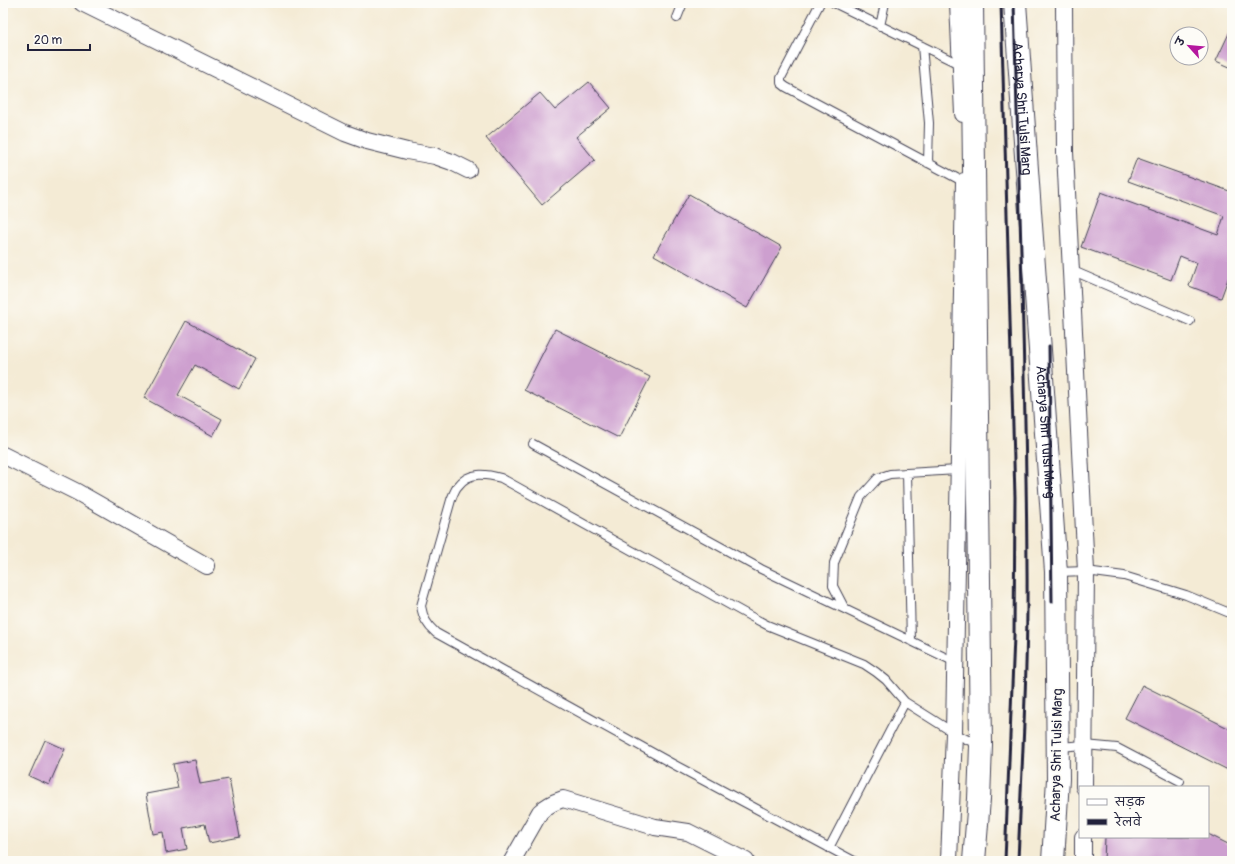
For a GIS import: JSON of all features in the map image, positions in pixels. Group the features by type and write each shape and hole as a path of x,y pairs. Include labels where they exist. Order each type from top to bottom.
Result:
{"highway":[{"path":"972,3 981,746 979,800 974,861"},
{"name":"Acharya Shri Tulsi Marg","path":"1015,3 1056,572 1058,779 1053,861"}],"street":[{"path":"82,3 313,119 345,133 407,151 435,156 468,170"},
{"path":"949,861 954,733 964,182 964,141 958,3"},
{"path":"1064,3 1065,152 1086,571 1084,786"},
{"path":"3,456 77,492 207,566"},
{"path":"512,861 540,812 546,806 563,799 655,827 688,832 746,861"},
{"path":"1083,838 1083,861"}],"lane":[{"path":"677,18 684,3"},
{"path":"820,3 781,78 781,82 786,87 964,182"},
{"path":"834,3 961,65"},
{"path":"880,26 885,3"},
{"path":"922,46 929,123 928,163"},
{"path":"1071,270 1190,321"},
{"path":"533,444 762,569 955,662"},
{"path":"846,609 833,586 834,563 861,497 878,478 890,474 958,470"},
{"path":"907,473 911,640"},
{"path":"854,861 643,748 436,633 425,621 421,606 451,500 458,485 475,474 488,474 501,478 748,616 864,664 886,680 905,702 954,733 981,746"},
{"path":"1056,572 1086,571 1124,576 1186,596 1232,614"},
{"path":"829,848 905,702"},
{"path":"1057,747 1085,745 1117,748 1180,780"}],"building":[{"path":"1232,27 1232,68 1216,61"},
{"path":"589,82 611,108 576,137 595,160 542,205 486,138 540,93 555,110"},
{"path":"1137,158 1232,192 1232,268 1221,298 1189,286 1197,263 1180,256 1171,280 1081,247 1101,192 1218,235 1224,216 1128,181"},
{"path":"689,194 782,247 747,308 654,255"},
{"path":"186,321 255,359 239,389 195,365 178,395 222,419 213,436 144,398"},
{"path":"555,329 650,377 619,438 524,390"},
{"path":"1142,685 1232,730 1232,772 1125,718"},
{"path":"45,740 65,749 49,785 29,776"},
{"path":"195,760 200,784 229,779 240,837 209,843 205,824 183,828 187,849 166,853 163,832 153,834 146,794 178,788 173,764"},
{"path":"1209,834 1232,846 1232,861 1104,861 1105,838 1209,838"}],"railway":[{"path":"1001,3 1015,497 1014,636 1005,861"},
{"path":"1014,3 1024,356 1027,568 1026,678 1018,861"},
{"path":"1049,346 1052,602"}]}
